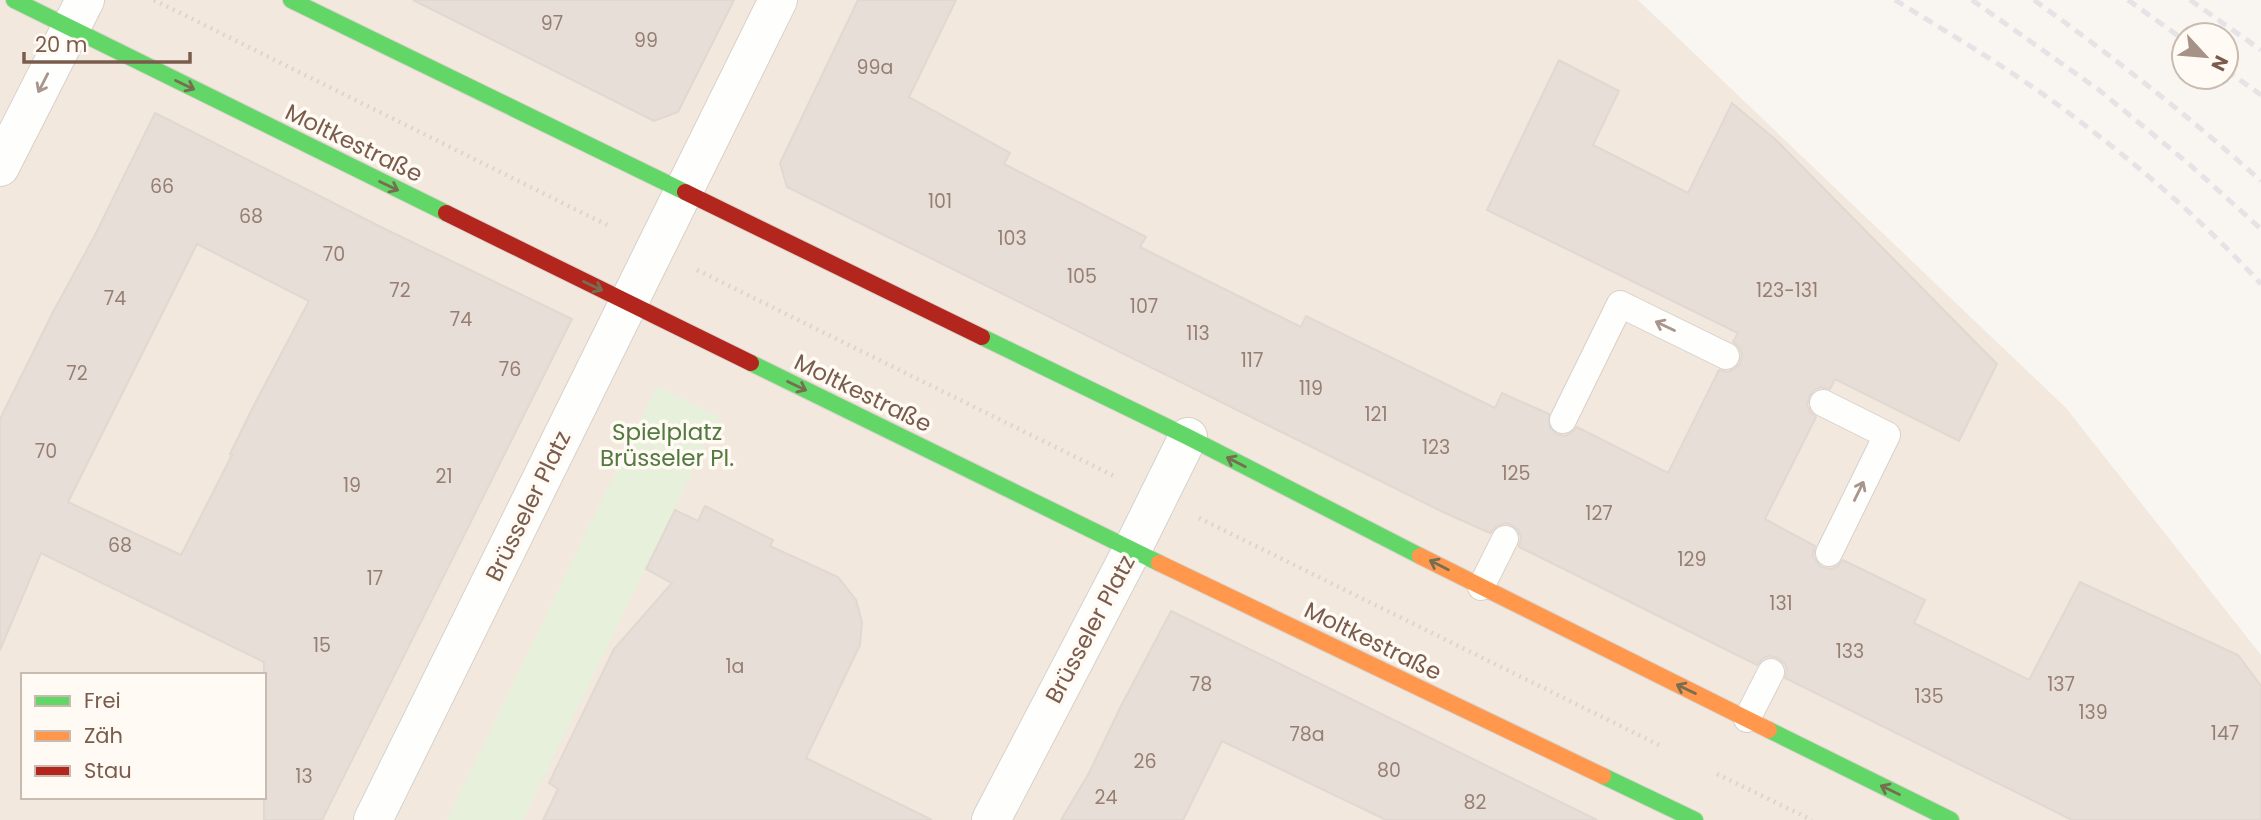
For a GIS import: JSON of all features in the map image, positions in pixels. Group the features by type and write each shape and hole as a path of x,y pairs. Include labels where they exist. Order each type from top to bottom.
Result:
{"street":[{"name":"Moltkestraße","path":"14,0 78,14 628,303 1132,550 1695,820"},
{"path":"291,0 1188,437 1480,587 1951,820"},
{"name":"Brüsseler Platz","path":"373,820 779,0"},
{"path":"0,167 78,14"},
{"name":"Brüsseler Platz","path":"991,820 1188,437"}],"lane":[{"path":"1563,420 1620,304 1726,356"},
{"path":"1823,403 1887,435 1829,553"},
{"path":"1480,587 1505,540"},
{"path":"1747,719 1771,672"}],"path":[{"path":"155,0 1664,747"},
{"path":"1713,771 1812,820"}],"shaded area":[{"path":"0,0 1638,0 2066,408 2261,655 2261,820 0,820"}],"green space":[{"name":"Spielplatz Brüsseler Pl.","path":"657,386 719,417 523,820 447,820"}],"building":[{"path":"413,0 734,0 678,112 654,121"},
{"path":"858,0 956,0 909,97 1010,153 1004,164 1146,237 1140,247 1301,327 1306,316 1495,408 1502,393 1549,414 1550,428 1557,434 1565,436 1577,427 1668,473 1719,370 1728,372 1740,364 1742,354 1733,342 1738,333 1487,210 1559,60 1619,91 1593,145 1688,193 1732,103 1776,140 1997,364 1959,441 1835,379 1830,389 1821,387 1814,390 1807,405 1816,417 1765,519 1815,546 1813,555 1821,567 1831,569 1843,560 1925,600 1914,623 2029,680 2080,582 2238,655 2261,686 2261,820 2072,820 1785,678 1785,664 1778,658 1763,658 1757,665 1519,547 1521,537 1518,530 1511,525 1505,523 1497,526 1490,533 1443,512 787,187 780,163"},
{"path":"155,113 387,230 572,319 322,820 264,820 264,662 41,553 0,650 0,419 94,237","holes":["197,244 309,301 230,454 232,455 181,555 68,502"]},
{"path":"705,506 773,540 770,546 838,577 856,600 862,622 860,645 806,758 932,820 543,820 558,789 549,783 614,649 672,583 646,569 675,510 698,521"},
{"path":"1171,611 1597,820 1386,820 1222,741 1183,820 1061,820 1089,773"}],"railway":[{"path":"1895,0 2011,73 2102,139 2196,219 2261,284"},
{"path":"1972,0 2099,90 2189,164 2261,229"},
{"path":"2034,0 2150,88 2261,181"},
{"path":"2128,0 2170,30"},
{"path":"2190,0 2261,50"},
{"path":"2240,80 2261,95"}],"traffic: fast":[{"path":"14,0 446,213"},
{"path":"291,0 685,192"},
{"path":"982,337 1188,437 1420,556"},
{"path":"751,363 1159,563"},
{"path":"1769,730 1951,820"},
{"path":"1603,776 1695,820"}],"traffic: slow":[{"path":"1420,556 1769,730"},
{"path":"1159,563 1603,776"}],"traffic: jam":[{"path":"685,192 982,337"},
{"path":"446,213 751,363"}]}
